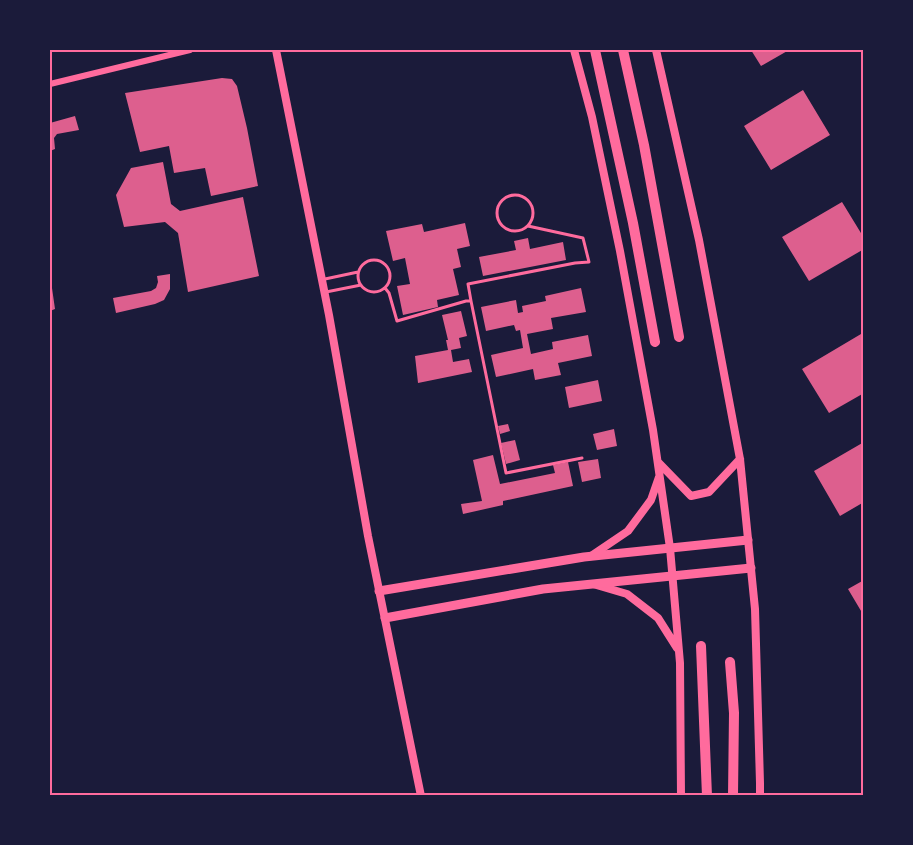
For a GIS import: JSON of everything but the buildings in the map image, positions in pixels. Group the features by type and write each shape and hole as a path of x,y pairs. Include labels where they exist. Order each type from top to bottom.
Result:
{"highway":[{"path":"595,50 633,223 655,342"},
{"path":"623,50 644,145 679,337"},
{"path":"701,646 707,795"},
{"path":"730,662 734,713 734,795"}],"main road":[{"path":"276,50 421,795"},
{"path":"574,50 592,117 618,240 660,477 670,548 679,650 681,795"},
{"path":"656,50 699,240 740,459 755,609 760,795"},
{"path":"657,461 691,496 710,492 740,459"},
{"path":"591,556 628,531 651,500 660,477"},
{"path":"380,591 591,556 748,540"},
{"path":"385,618 543,589 751,568"},
{"path":"592,584 627,594 658,618 679,650"}],"street":[{"path":"50,84 190,50"}],"lane":[{"path":"512,195 528,200 533,210 528,226 517,231 505,229 497,219 501,201 512,195"},
{"path":"528,226 583,238 589,262 468,284 506,473 582,458"},
{"path":"375,259 385,263 391,273 389,284 375,292 364,289 358,272 364,263 375,259"},
{"path":"322,279 358,272"},
{"path":"325,293 361,285"},
{"path":"385,288 389,293 397,321 471,300"}]}
